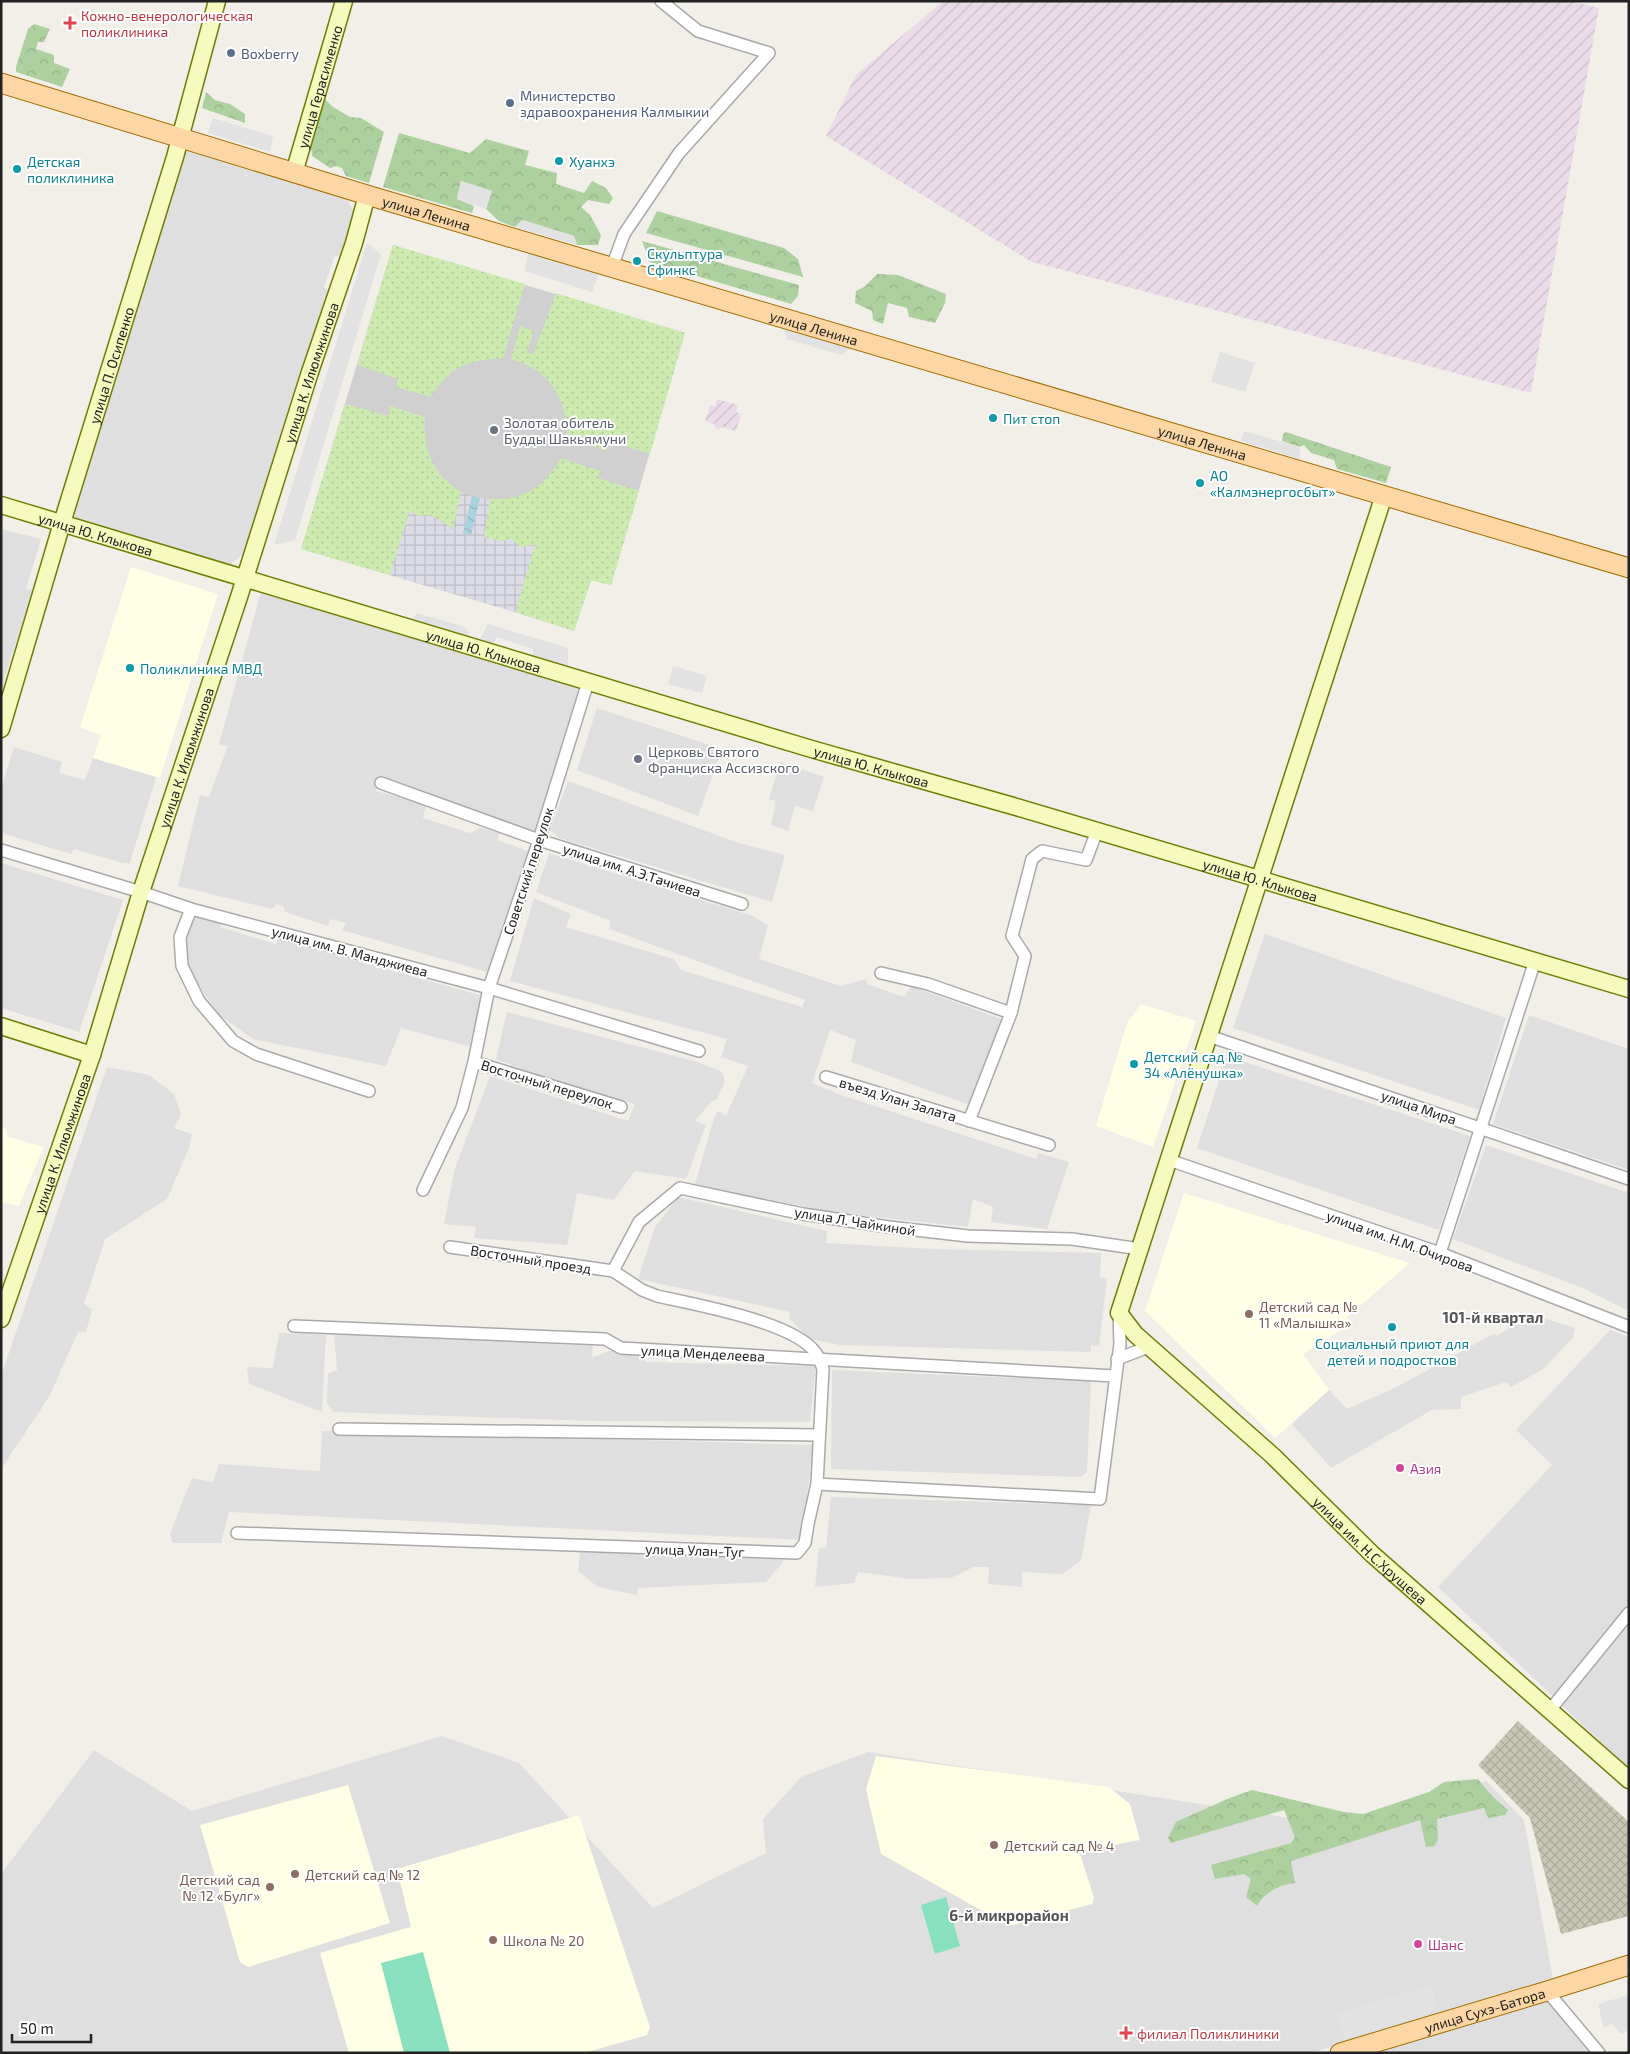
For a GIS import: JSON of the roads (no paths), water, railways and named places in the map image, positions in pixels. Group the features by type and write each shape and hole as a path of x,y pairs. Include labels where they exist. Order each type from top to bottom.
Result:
{"main road":[{"name":"улица П. Осипенко","path":"1,729 180,139 217,1"},
{"name":"улица Герасименко","path":"294,173 344,1"},
{"name":"улица Ленина","path":"1,83 367,196 1629,568"},
{"name":"улица К. Илюмжинова","path":"1,1319 92,1055 141,892 245,579 310,372 354,243 367,196"},
{"path":"1119,1313 1384,495"},
{"name":"улица Ю. Клыкова","path":"1,505 588,682 1629,989"},
{"path":"1,1026 92,1055"},
{"name":"улица им. Н.С.Хрущева","path":"1119,1313 1135,1334 1151,1346 1273,1456 1362,1544 1629,1780"},
{"name":"улица Сухэ-Батора","path":"1340,2053 1546,1992 1629,1965"}],"street":[{"path":"612,267 624,234 679,153 769,53 698,31 661,1"},
{"name":"Советский переулок","path":"474,1062 489,988 539,840 588,682"},
{"name":"улица им. А.Э.Тачиева","path":"381,783 539,840 742,904"},
{"name":"въезд Улан Залата","path":"969,1121 1011,1013 1025,956 1012,936 1032,859 1042,851 1086,860 1098,831"},
{"name":"улица им. В. Манджиева","path":"1,850 191,909 489,988 699,1051"},
{"path":"191,909 180,937 182,966 198,1001 233,1041 256,1054 369,1091"},
{"path":"1440,1253 1482,1129 1535,961"},
{"path":"881,973 928,984 1011,1013"},
{"name":"улица Мира","path":"1209,1036 1629,1179"},
{"path":"423,1190 462,1108 474,1062"},
{"name":"Восточный переулок","path":"474,1062 621,1107"},
{"name":"въезд Улан Залата","path":"826,1077 1049,1145"},
{"name":"улица им. Н.М. Очирова","path":"1169,1160 1440,1253 1629,1327"},
{"name":"улица Л. Чайкиной","path":"613,1271 639,1222 680,1188 802,1214 881,1226 968,1236 1072,1239 1140,1249"},
{"name":"Восточный проезд","path":"450,1247 613,1271"},
{"path":"613,1271 642,1290 657,1296 768,1324 794,1336 816,1352 823,1369 817,1484 1100,1499 1120,1344 1119,1313"},
{"name":"улица Менделеева","path":"294,1326 605,1339 621,1348 1115,1376"},
{"path":"1118,1359 1151,1346"},
{"path":"339,1429 819,1435"},
{"name":"улица Улан-Туг","path":"237,1533 797,1553 806,1543 808,1524 817,1484"},
{"path":"1550,1710 1629,1613"},
{"path":"1546,1992 1599,2053"}],"water":[{"path":"472,496 480,498 471,535 463,533"}],"place":[{"name":"Кожно-венерологическая поликлиника","path":"70,23"},
{"name":"Boxberry","path":"231,53"},
{"name":"Министерство здравоохранения Калмыкии","path":"510,103"},
{"name":"Хуанхэ","path":"559,161"},
{"name":"Детская поликлиника","path":"17,169"},
{"name":"Скульптура Сфинкс","path":"637,261"},
{"name":"Пит стоп","path":"993,418"},
{"name":"Золотая обитель Будды Шакьямуни","path":"494,430"},
{"name":"АО «Калмэнергосбыт»","path":"1200,483"},
{"name":"Поликлиника МВД","path":"130,668"},
{"name":"Церковь Святого Франциска Ассизского","path":"638,759"},
{"name":"Детский сад № 34 «Алёнушка»","path":"1134,1064"},
{"name":"Детский сад № 11 «Малышка»","path":"1249,1314"},
{"name":"Социальный приют для детей и подростков","path":"1392,1327"},
{"name":"Азия","path":"1400,1468"},
{"name":"Детский сад № 4","path":"994,1845"},
{"name":"Детский сад № 12","path":"295,1874"},
{"name":"Детский сад № 12 «Булг»","path":"270,1887"},
{"name":"Школа № 20","path":"493,1940"},
{"name":"Шанс","path":"1418,1944"},
{"name":"филиал Поликлиники","path":"1126,2033"}],"district":[{"name":"101-й квартал","path":"1493,1317"},
{"name":"6-й микрорайон","path":"1009,1915"}]}
